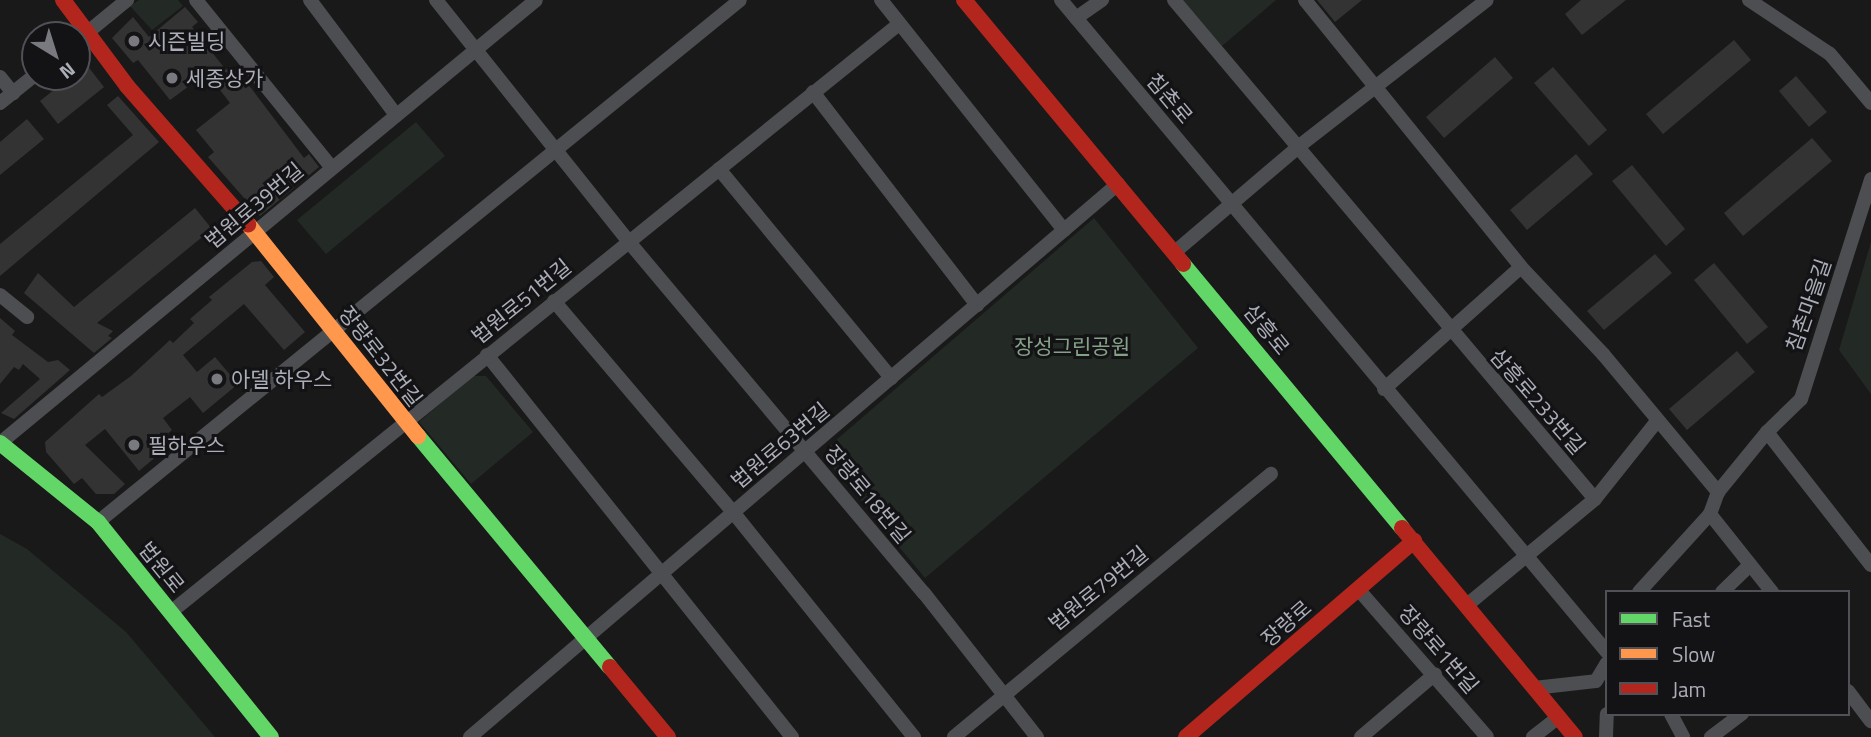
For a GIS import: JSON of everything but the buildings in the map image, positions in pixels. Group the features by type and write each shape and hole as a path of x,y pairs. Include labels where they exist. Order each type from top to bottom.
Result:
{"main road":[{"name":"장량로32번길","path":"63,0 75,21"},
{"name":"삼흥로","path":"964,0 1175,251 1575,737"},
{"name":"장량로32번길","path":"91,45 255,232 406,422 668,737"},
{"name":"법원로","path":"0,443 98,522 271,737"},
{"name":"장량로","path":"1186,737 1414,541"}],"street":[{"path":"91,29 127,0"},
{"path":"196,0 332,168"},
{"path":"310,0 396,115"},
{"name":"장량로18번길","path":"436,0 559,149 629,242 805,451 1037,737"},
{"name":"법원로39번길","path":"0,443 536,0"},
{"path":"98,522 336,332 740,0"},
{"path":"881,0 1064,230"},
{"name":"침촌로","path":"1061,0 1384,389"},
{"path":"1076,18 1102,0"},
{"path":"1174,0 1450,330"},
{"path":"1305,0 1521,267 1603,354 1718,492"},
{"path":"1175,251 1298,147 1487,0"},
{"path":"1749,0 1830,54 1871,103"},
{"name":"법원로51번길","path":"171,612 899,24"},
{"path":"0,77 13,93"},
{"path":"0,103 21,86"},
{"path":"813,92 976,305"},
{"path":"719,169 891,378"},
{"name":"침촌마을길","path":"1767,432 1801,399 1871,179"},
{"name":"법원로63번길","path":"470,737 1118,184"},
{"path":"1521,267 1384,389 1605,650"},
{"path":"0,295 27,317"},
{"path":"554,301 733,512 914,737"},
{"name":"삼흥로233번길","path":"1450,330 1595,499"},
{"path":"488,355 792,737"},
{"path":"1467,606 1527,559 1595,499 1657,421"},
{"path":"1641,590 1710,514 1718,492 1767,432 1871,565"},
{"name":"법원로79번길","path":"954,737 1002,694 1271,474"},
{"path":"1710,514 1770,590"},
{"path":"1724,590 1750,565"},
{"name":"장량로1번길","path":"1358,589 1488,737"},
{"path":"1534,688 1596,681 1605,666"},
{"path":"1361,737 1435,674"},
{"path":"1850,694 1871,721"},
{"path":"1606,737 1607,716"},
{"path":"1672,716 1683,737"},
{"path":"1711,737 1739,716"},
{"path":"1533,737 1559,718"}],"green space":[{"path":"139,0 178,0 183,6 152,30 130,6"},
{"path":"1183,0 1276,0 1222,46"},
{"path":"416,122 445,156 326,254 297,220"},
{"name":"장성그린공원","path":"1094,218 1198,348 925,578 825,458 828,447"},
{"path":"1871,242 1871,394 1839,350"},
{"path":"472,376 486,376 533,432 471,484 419,422"},
{"path":"0,534 27,549 126,632 215,737 0,737"}],"traffic: fast":[{"path":"1183,264 1402,528"},
{"path":"418,436 610,667"},
{"path":"0,443 98,522 271,737"}],"traffic: slow":[{"path":"248,224 418,436"}],"traffic: jam":[{"path":"63,0 127,86 248,224"},
{"path":"964,0 1183,264"},
{"path":"1402,528 1575,737"},
{"path":"1186,737 1414,541"},
{"path":"610,667 668,737"}],"place":[{"name":"시즌빌딩","path":"134,41"},
{"name":"세종상가","path":"172,78"},
{"name":"아델 하우스","path":"217,379"},
{"name":"필하우스","path":"134,445"}]}
